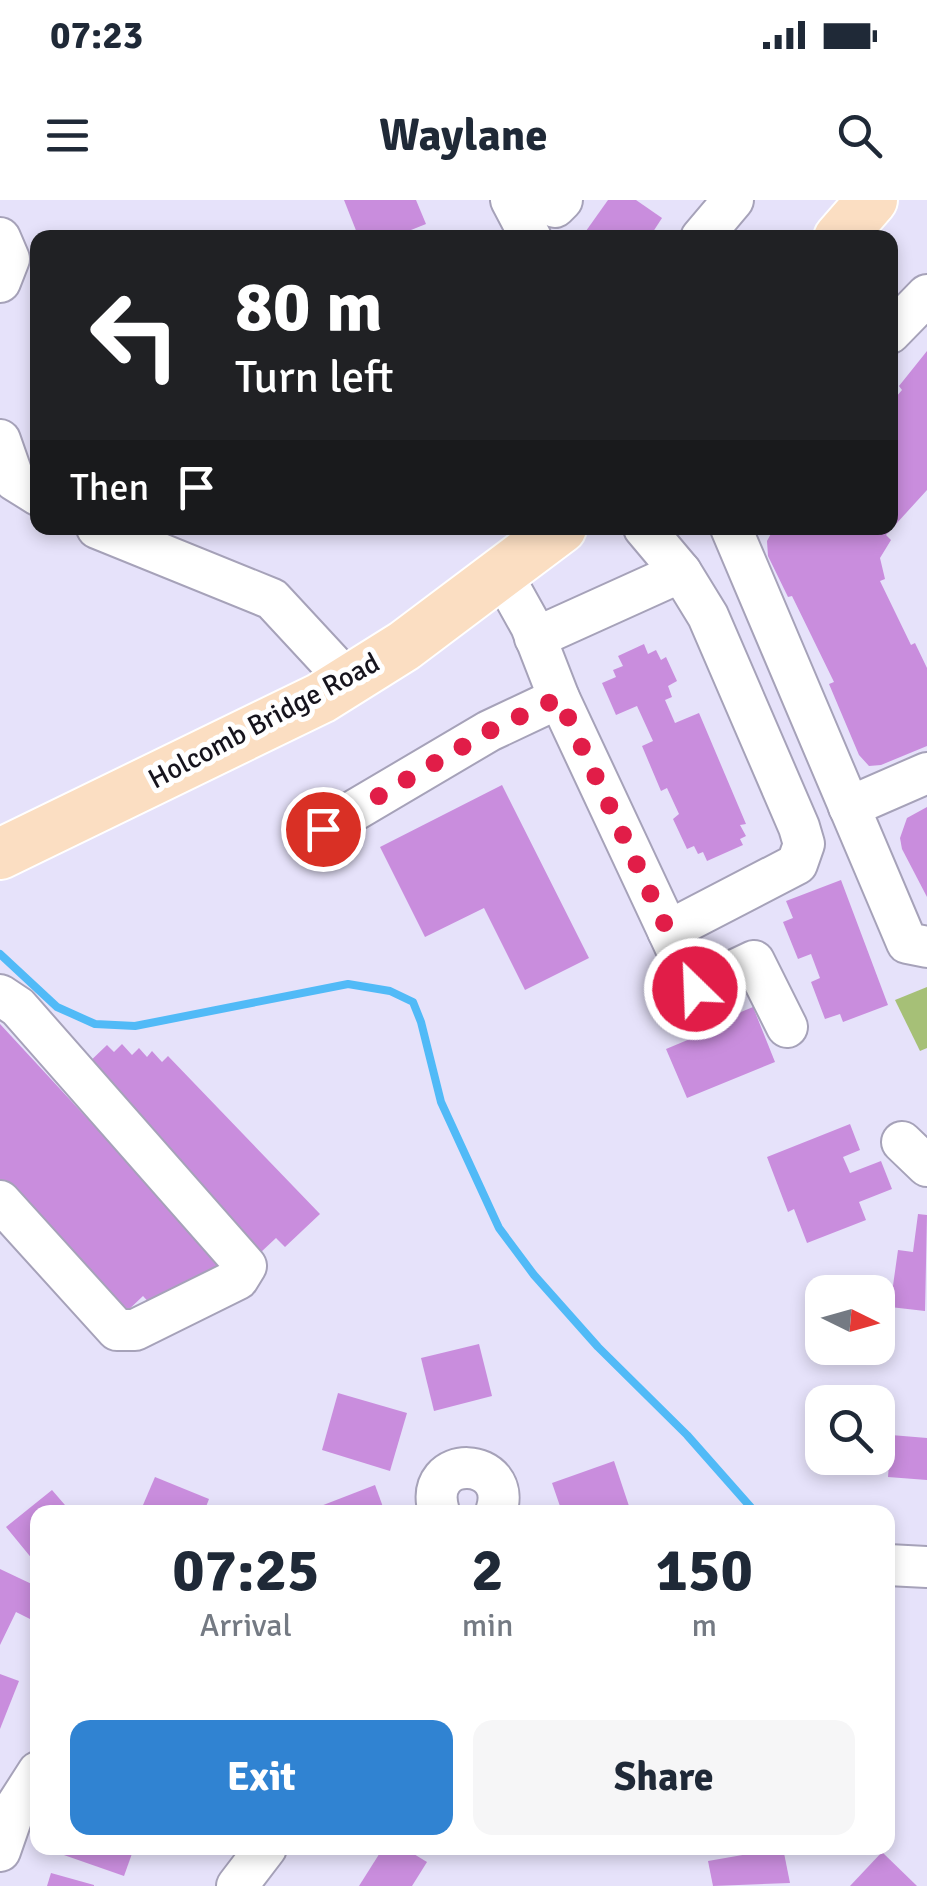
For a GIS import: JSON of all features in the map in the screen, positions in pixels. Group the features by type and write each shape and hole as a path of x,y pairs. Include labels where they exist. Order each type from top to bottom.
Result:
{"main road":[{"path":"846,230 872,200"},
{"name":"Holcomb Bridge Road","path":"0,854 321,698 404,646 552,535"}],"street":[{"path":"511,200 527,230"},
{"path":"553,200 555,207 562,200"},
{"path":"708,230 734,200"},
{"path":"0,238 9,259 0,282"},
{"path":"898,325 927,295"},
{"path":"0,440 26,487"},
{"path":"113,535 272,599 348,681"},
{"path":"650,535 681,572 708,616 804,844 797,864 668,930"},
{"path":"734,535 907,944 927,946"},
{"path":"535,638 681,572"},
{"path":"502,574 695,989 754,961 787,1027"},
{"path":"323,829 489,731 559,698"},
{"path":"849,807 927,774"},
{"path":"0,994 18,1007 246,1266 238,1280 135,1330 117,1330 0,1201"},
{"path":"437,1505 442,1480 450,1472 470,1467 480,1470 495,1484 499,1505"},
{"path":"895,1565 927,1568"},
{"path":"0,1851 8,1806 30,1781"},
{"path":"237,1886 261,1855"}],"green space":[{"path":"927,987 927,1048 920,1051 895,1000"}],"building":[{"path":"344,200 416,200 426,224 411,230 356,230"},
{"path":"608,200 636,200 662,218 654,230 587,230"},
{"path":"927,351 927,490 898,522 898,395 902,390 899,386"},
{"path":"770,535 886,535 891,540 880,558 885,579 880,581 911,645 915,643 927,668 927,746 881,765 869,766 859,755 829,684 834,682 768,556"},
{"path":"644,644 648,654 656,650 661,660 666,657 677,681 668,686 672,697 665,700 675,723 699,713 746,824 740,825 746,836 740,839 743,845 707,861 694,846 687,849 673,819 679,814 667,788 661,791 642,746 653,741 637,706 616,715 602,683 616,677 613,670 623,666 618,656"},
{"path":"502,785 589,958 525,990 484,908 425,937 380,847"},
{"path":"927,807 927,897 900,838 907,818"},
{"path":"841,880 888,1005 843,1022 840,1014 825,1019 811,982 820,978 811,954 798,959 783,922 793,918 786,901"},
{"path":"753,1007 775,1062 687,1098 666,1049 702,1034 700,1029"},
{"path":"0,1024 221,1263 190,1292 182,1284 155,1309 143,1296 124,1314 0,1181"},
{"path":"122,1044 132,1055 139,1048 147,1057 152,1051 162,1062 168,1056 320,1214 285,1247 276,1238 260,1253 83,1068 107,1045 114,1052"},
{"path":"850,1124 860,1150 843,1157 850,1173 881,1161 892,1189 859,1202 866,1220 807,1243 794,1209 788,1212 767,1157"},
{"path":"918,1214 927,1215 925,1311 895,1308 898,1250 913,1252"},
{"path":"479,1344 492,1396 434,1411 421,1358"},
{"path":"338,1393 407,1413 390,1471 322,1450"},
{"path":"895,1435 927,1438 927,1480 888,1477 895,1475"},
{"path":"614,1461 629,1505 560,1505 552,1483"},
{"path":"155,1477 209,1499 207,1505 143,1505"},
{"path":"375,1485 382,1505 323,1505"},
{"path":"52,1490 65,1505 33,1505"},
{"path":"30,1508 30,1556 6,1527"},
{"path":"0,1569 30,1583 30,1619 16,1612 0,1645"},
{"path":"0,1674 19,1681 0,1729"},
{"path":"64,1855 132,1855 124,1876"},
{"path":"379,1855 416,1855 427,1862 412,1886 359,1886"},
{"path":"743,1855 784,1855 790,1883 713,1886 708,1861"},
{"path":"879,1855 885,1855 917,1886 850,1886"},
{"path":"51,1873 94,1885 94,1886 47,1886"}],"waterway":[{"path":"0,954 57,1007 95,1024 135,1026 348,984 390,991 413,1002 441,1102 499,1228 534,1275 598,1347 687,1435 749,1505"}],"route":[{"path":"323,829 489,731 559,698 695,989"}]}
